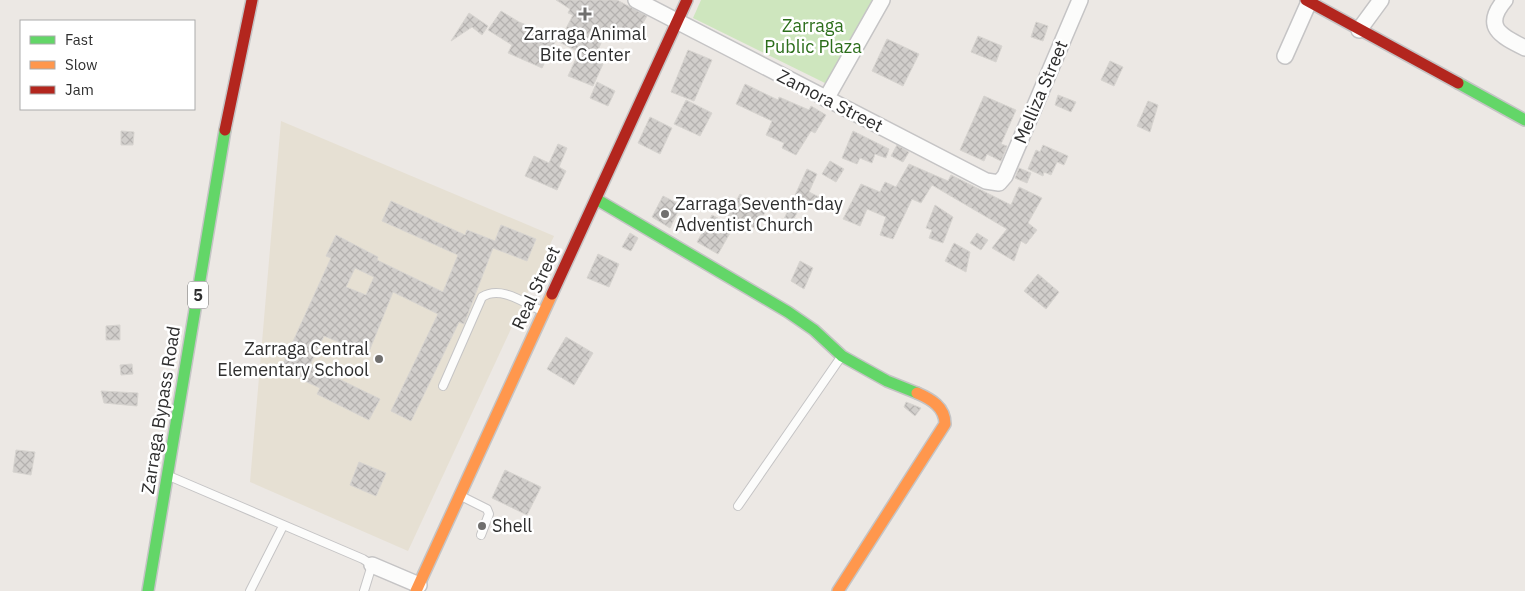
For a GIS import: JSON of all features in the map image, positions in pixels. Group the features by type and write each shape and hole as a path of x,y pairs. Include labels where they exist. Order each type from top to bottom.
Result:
{"main road":[{"name":"Zarraga Bypass Road","path":"148,591 230,99 252,0"},
{"name":"Real Street","path":"418,588 687,0"},
{"path":"1307,1 1525,120"},
{"path":"596,199 788,312 814,330 842,356 887,381 932,399 945,415 945,424 838,591"}],"street":[{"name":"Zamora Street","path":"636,0 986,181 999,183"},
{"path":"826,99 882,0"},
{"name":"Melliza Street","path":"999,183 1005,176 1080,0"},
{"path":"1359,30 1381,0"},
{"path":"1505,0 1497,9 1494,19 1495,28 1507,39 1525,48"},
{"path":"1285,56 1307,1"},
{"path":"372,565 418,588"}],"lane":[{"path":"443,386 482,297 490,292 503,293 544,312"},
{"path":"738,506 842,356"},
{"path":"167,476 372,565 364,591"},
{"path":"460,496 488,509 489,514 481,535"},
{"path":"250,591 283,526"}],"shaded area":[{"name":"Zarraga Central Elementary School","path":"281,121 554,236 408,551 250,482"}],"green space":[{"name":"Zarraga Public Plaza","path":"701,0 875,0 829,85 693,18"}],"building":[{"path":"556,0 617,0 647,16 635,37 620,29 615,38 605,33 594,60 603,64 593,86 568,76 579,52 559,42 573,15 568,13 570,9"},
{"path":"501,11 519,22 557,38 542,68 508,53 512,45 488,30"},
{"path":"469,13 488,26 482,35 472,27 451,41"},
{"path":"1036,22 1048,26 1043,41 1031,37"},
{"path":"978,36 1002,46 996,62 971,52"},
{"path":"887,39 919,54 903,86 872,71"},
{"path":"688,50 712,60 694,101 671,92"},
{"path":"1110,61 1123,67 1114,86 1101,80"},
{"path":"597,82 615,91 608,106 590,98"},
{"path":"745,84 778,100 779,97 809,110 811,106 826,115 815,133 811,131 796,155 782,148 784,143 766,135 772,121 736,104"},
{"path":"1058,95 1076,102 1071,112 1055,105"},
{"path":"984,96 1016,110 1001,144 1007,146 1001,161 987,154 984,161 960,150"},
{"path":"686,100 712,113 700,136 674,124"},
{"path":"1148,101 1158,105 1150,132 1137,126"},
{"path":"650,117 672,128 660,154 638,143"},
{"path":"121,131 134,132 133,145 121,145"},
{"path":"853,131 889,149 886,158 875,154 872,163 860,158 857,164 842,158"},
{"path":"558,144 567,148 559,167 566,171 557,190 525,176 534,156 549,163"},
{"path":"897,145 909,152 903,162 891,156"},
{"path":"1043,145 1068,156 1064,165 1057,162 1051,175 1044,172 1043,176 1028,169 1036,150 1040,152"},
{"path":"830,161 844,169 836,182 822,174"},
{"path":"909,164 948,181 951,175 1011,205 1019,187 1042,198 1028,223 1037,230 1026,244 1021,241 1014,261 992,248 1007,229 932,185 921,203 912,199 893,239 880,235 886,217 867,209 860,226 843,219 861,184 880,192 885,182 896,187"},
{"path":"1019,168 1031,173 1027,183 1015,178"},
{"path":"807,169 817,174 809,192 823,199 817,209 803,202 792,222 784,219"},
{"path":"740,194 767,209 756,229 738,219 718,254 697,242 712,215 725,222"},
{"name":"Zarraga Seventh-day Adventist Church","path":"663,196 681,205 670,228 652,217"},
{"path":"391,201 465,235 467,230 495,241 501,225 536,239 527,261 493,248 464,324 459,322 411,421 391,411 438,314 393,292 368,354 324,336 310,365 380,399 369,420 317,394 320,388 280,370 331,258 326,256 336,235 378,257 377,260 443,292 458,255 382,221","holes":["355,268 374,277 366,295 346,287"]},
{"path":"935,205 953,217 943,243 929,238 932,230 926,228"},
{"path":"630,233 638,238 631,251 622,247"},
{"path":"977,233 988,240 981,250 970,243"},
{"path":"954,243 970,252 966,272 945,261"},
{"path":"598,254 619,264 609,287 587,278"},
{"path":"800,261 813,268 804,289 791,281"},
{"path":"1038,274 1059,292 1046,309 1024,291"},
{"path":"120,325 120,340 106,340 106,326"},
{"path":"566,337 593,353 574,385 547,369"},
{"path":"132,364 133,374 121,375 120,365"},
{"path":"101,391 138,393 137,406 104,403"},
{"path":"906,402 921,408 915,416 904,407"},
{"path":"16,450 35,452 31,475 13,472"},
{"path":"359,462 386,473 376,496 350,485"},
{"path":"505,470 541,487 527,515 492,498"}],"traffic: fast":[{"path":"1458,83 1525,120"},
{"path":"148,591 225,130"},
{"path":"596,199 788,312 814,330 842,356 887,381 917,393"}],"traffic: slow":[{"path":"416,591 552,294"},
{"path":"838,591 945,424 940,408 917,393"}],"traffic: jam":[{"path":"225,130 252,0"},
{"path":"552,294 687,0"},
{"path":"1306,0 1458,83"}],"place":[{"name":"Zarraga Animal Bite Center","path":"585,14"},
{"name":"Zarraga Seventh-day Adventist Church","path":"665,214"},
{"name":"Zarraga Central Elementary School","path":"379,359"},
{"name":"Shell","path":"482,526"}]}
